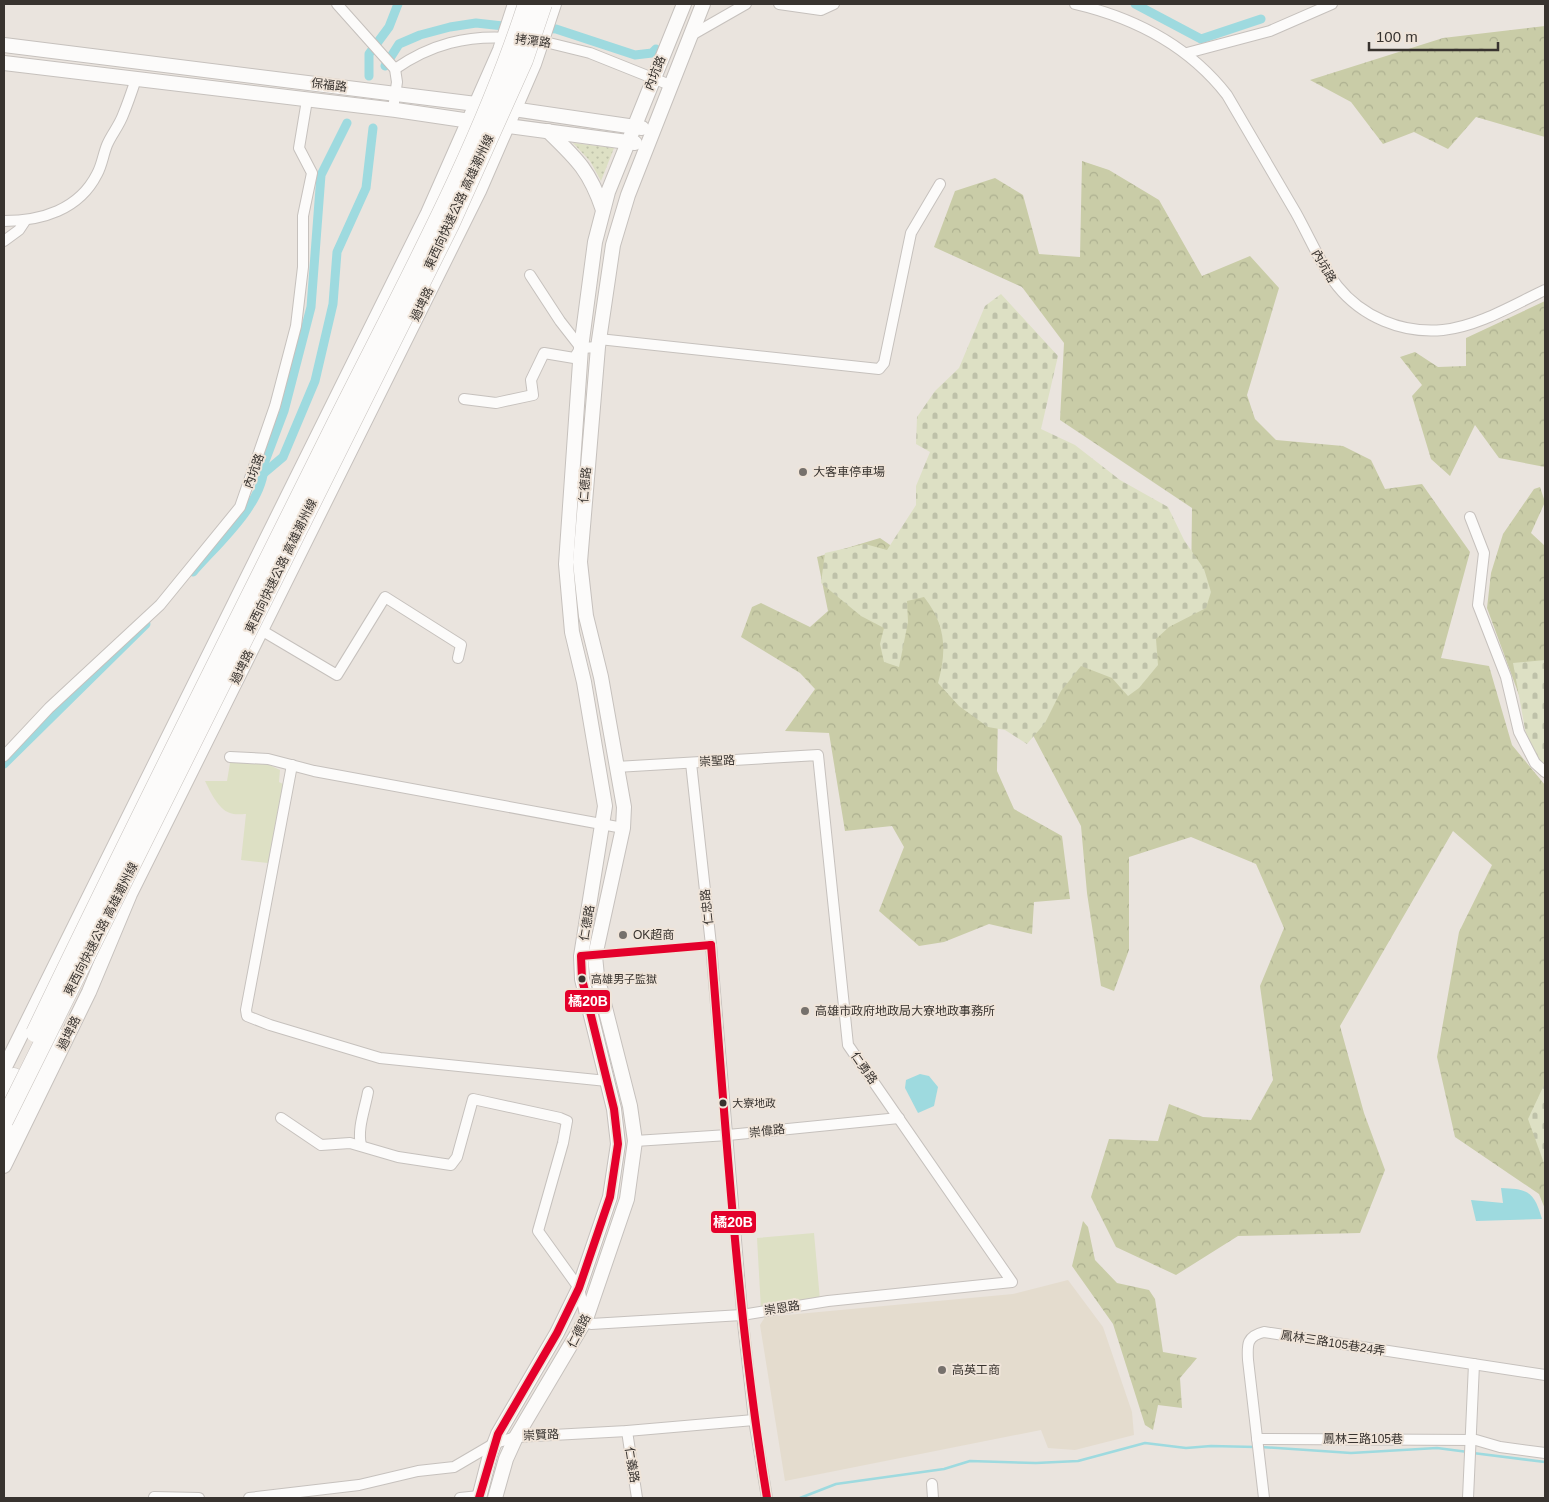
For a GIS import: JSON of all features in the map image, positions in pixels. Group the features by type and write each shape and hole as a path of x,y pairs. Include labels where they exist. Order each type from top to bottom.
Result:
{"highway":[{"name":"東西向快速公路 高雄潮州線","path":"4,1097 7,1079 438,218 511,54 519,5"},
{"name":"東西向快速公路 高雄潮州線","path":"4,1121 450,225 550,6"},
{"path":"4,1144 77,989 120,890"}],"street":[{"path":"337,4 394,67 397,82 393,109"},
{"name":"內坑路","path":"627,142 684,4"},
{"name":"內坑路","path":"646,145 703,4"},
{"path":"690,36 746,4"},
{"path":"779,4 821,10 834,4"},
{"name":"內坑路","path":"1075,4 1134,22 1159,34 1187,53 1215,80 1227,95 1297,215 1322,265 1342,293 1361,311 1397,326 1420,331 1444,330 1471,324 1545,290"},
{"path":"1187,53 1270,31 1332,4"},
{"path":"7,1079 428,213 504,35 519,5"},
{"name":"過埤路","path":"4,1166 89,992 130,894 479,191 508,126 543,38 550,6"},
{"name":"拷潭路","path":"394,67 421,53 461,38 504,35 543,38 590,53 670,85"},
{"name":"保福路","path":"4,45 395,93 653,130"},
{"name":"保福路","path":"4,63 393,109 646,145"},
{"path":"4,221 25,221 53,214 78,199 90,186 98,172 107,145 123,116 136,79"},
{"name":"內坑路","path":"4,756 49,708 160,605 240,507 276,406 296,326 304,267 303,216 312,173 299,148 308,100"},
{"path":"548,131 579,160 590,177 604,210"},
{"name":"仁德路","path":"479,1497 495,1443 557,1334 579,1288 610,1197 618,1144 614,1109 582,979 581,956 604,824 605,806 584,682 572,632 566,564 581,348 595,242 627,142"},
{"name":"仁德路","path":"495,1498 506,1459 516,1437 586,1319 627,1199 635,1141 630,1106 597,976 595,956 623,828 624,807 601,677 586,616 580,562 598,343 613,245 646,145"},
{"path":"464,398 496,403 533,395 531,380 544,353 574,358 581,348 598,343 878,369 884,363 911,233 940,184"},
{"path":"4,241 19,230 25,221"},
{"path":"530,274 560,321 581,348"},
{"path":"1470,517 1484,553 1478,606 1506,677 1519,732 1535,763 1545,772"},
{"path":"261,630 337,675 385,597 461,646 458,658"},
{"name":"崇聖路","path":"616,767 818,755"},
{"name":"仁勇路","path":"818,755 848,1045 1012,1282"},
{"path":"230,757 268,759 623,828"},
{"name":"仁忠路","path":"690,762 711,945 742,1315 754,1420 767,1498"},
{"path":"292,765 246,1010 247,1016 270,1025 380,1058 607,1081"},
{"path":"361,1145 358,1134 363,1120 368,1092"},
{"path":"281,1118 320,1145 350,1143 398,1157 451,1165 456,1157 473,1099 567,1121 563,1143 538,1231 579,1288 586,1319"},
{"name":"崇偉路","path":"635,1141 728,1135 899,1118"},
{"name":"崇恩路","path":"586,1319 591,1324 742,1315 828,1301 1012,1282"},
{"name":"鳳林三路105巷24弄","path":"1258,1444 1247,1345 1250,1337 1264,1332 1545,1374"},
{"path":"1468,1498 1474,1364"},
{"name":"崇賢路","path":"249,1498 359,1485 418,1471 454,1467 495,1443 516,1437 627,1431 754,1420"},
{"name":"仁義路","path":"627,1431 637,1498"},
{"name":"鳳林三路105巷","path":"1258,1444 1470,1442 1545,1453"},
{"path":"1258,1444 1264,1498"},
{"path":"932,1484 933,1498"},
{"path":"154,1497 200,1498"},
{"path":"460,1498 479,1497"}],"shaded area":[{"name":"高英工商","path":"1068,1280 1103,1327 1132,1412 1134,1435 1075,1450 1048,1448 1041,1430 785,1481 760,1325 765,1317 1013,1294"}],"green space":[{"path":"1545,26 1545,137 1476,117 1448,149 1414,132 1383,144 1351,102 1310,80 1443,38"},
{"path":"573,143 614,148 601,181 590,161"},
{"path":"1082,161 1109,170 1159,200 1202,276 1250,256 1279,288 1247,395 1255,419 1276,440 1343,446 1371,460 1385,489 1422,484 1470,552 1441,658 1489,666 1512,745 1545,785 1545,1209 1539,1194 1455,1137 1437,1057 1459,932 1492,865 1453,831 1340,1026 1364,1113 1385,1170 1360,1233 1238,1236 1176,1275 1116,1247 1091,1197 1109,1139 1158,1141 1169,1104 1203,1117 1251,1120 1273,1080 1260,986 1284,928 1256,864 1191,837 1129,857 1129,950 1114,991 1101,986 1087,893 1081,826 1016,703 1191,593 1192,508 1060,420 1064,343 1022,287 934,247 955,191 995,178 1023,195 1039,254 1080,257"},
{"path":"1001,294 1058,356 1041,429 1075,445 1120,480 1168,507 1184,540 1204,569 1211,592 1206,608 1169,627 1156,639 1158,665 1139,688 1128,696 1112,678 1081,666 1061,691 1045,723 1027,744 1005,730 988,727 959,706 938,683 943,660 943,638 937,618 924,597 907,601 908,622 899,667 884,662 880,644 884,628 861,616 821,583 825,553 865,544 887,550 916,505 916,486 930,452 916,444 917,417 935,391 959,368 985,306"},
{"path":"1545,301 1545,467 1499,458 1475,425 1450,476 1431,459 1412,396 1422,385 1400,357 1415,352 1438,367 1466,366 1466,338"},
{"path":"1540,487 1545,502 1531,533 1545,546 1545,716 1533,733 1487,608 1491,573 1503,534 1534,489"},
{"path":"880,538 913,561 998,710 997,771 1014,809 1062,836 1070,899 1034,902 1032,934 989,924 944,942 919,946 879,911 904,847 892,826 845,831 829,733 785,731 815,689 800,673 741,637 752,607 761,603 810,627 828,611 817,557"},
{"path":"1545,660 1545,770 1527,740 1513,663"},
{"path":"230,763 265,763 280,770 279,782 283,784 268,863 241,860 246,814 232,814 222,808 205,781 227,781"},
{"path":"1545,1083 1545,1166 1528,1119"},
{"path":"1083,1221 1088,1227 1095,1260 1117,1283 1149,1290 1155,1299 1163,1352 1197,1358 1180,1378 1182,1408 1158,1405 1153,1430 1145,1425 1113,1324 1072,1266"},
{"path":"814,1233 820,1300 761,1309 757,1238"}],"water":[{"path":"920,1074 929,1076 938,1087 934,1106 918,1113 905,1088 906,1080"},
{"path":"1501,1188 1518,1189 1529,1194 1536,1203 1542,1219 1476,1221 1471,1200 1503,1203"}],"waterway":[{"path":"369,76 369,54 389,27 398,4"},
{"path":"1135,4 1201,39 1261,19"},
{"path":"385,66 399,44 420,35 450,27 476,23 512,27"},
{"path":"543,28 556,29 635,55 652,53 656,49"},
{"path":"193,572 238,522 257,493 262,479 264,464 284,411 311,307 321,175 347,123"},
{"path":"264,473 283,457 315,381 333,304 337,252 366,188 373,128"},
{"path":"4,764 146,624"},
{"path":"800,1498 836,1484 944,1469 970,1461 1036,1463 1078,1461 1145,1443 1186,1448 1211,1446 1256,1447"},
{"path":"1261,1447 1351,1453 1437,1448 1468,1452"},
{"path":"1473,1453 1545,1462"}],"transit line":[{"name":"橘20B","path":"711,945 740,1291 767,1498"},
{"name":"橘20B","path":"479,1498 498,1434 557,1333 579,1288 610,1197 618,1144 614,1109 582,979 581,956 711,945"}],"place":[{"name":"大客車停車場","path":"803,472"},
{"name":"OK超商","path":"623,935"},
{"name":"高雄男子監獄","path":"582,979"},
{"name":"高雄市政府地政局大寮地政事務所","path":"805,1011"},
{"name":"大寮地政","path":"723,1103"},
{"name":"高英工商","path":"942,1370"}]}
